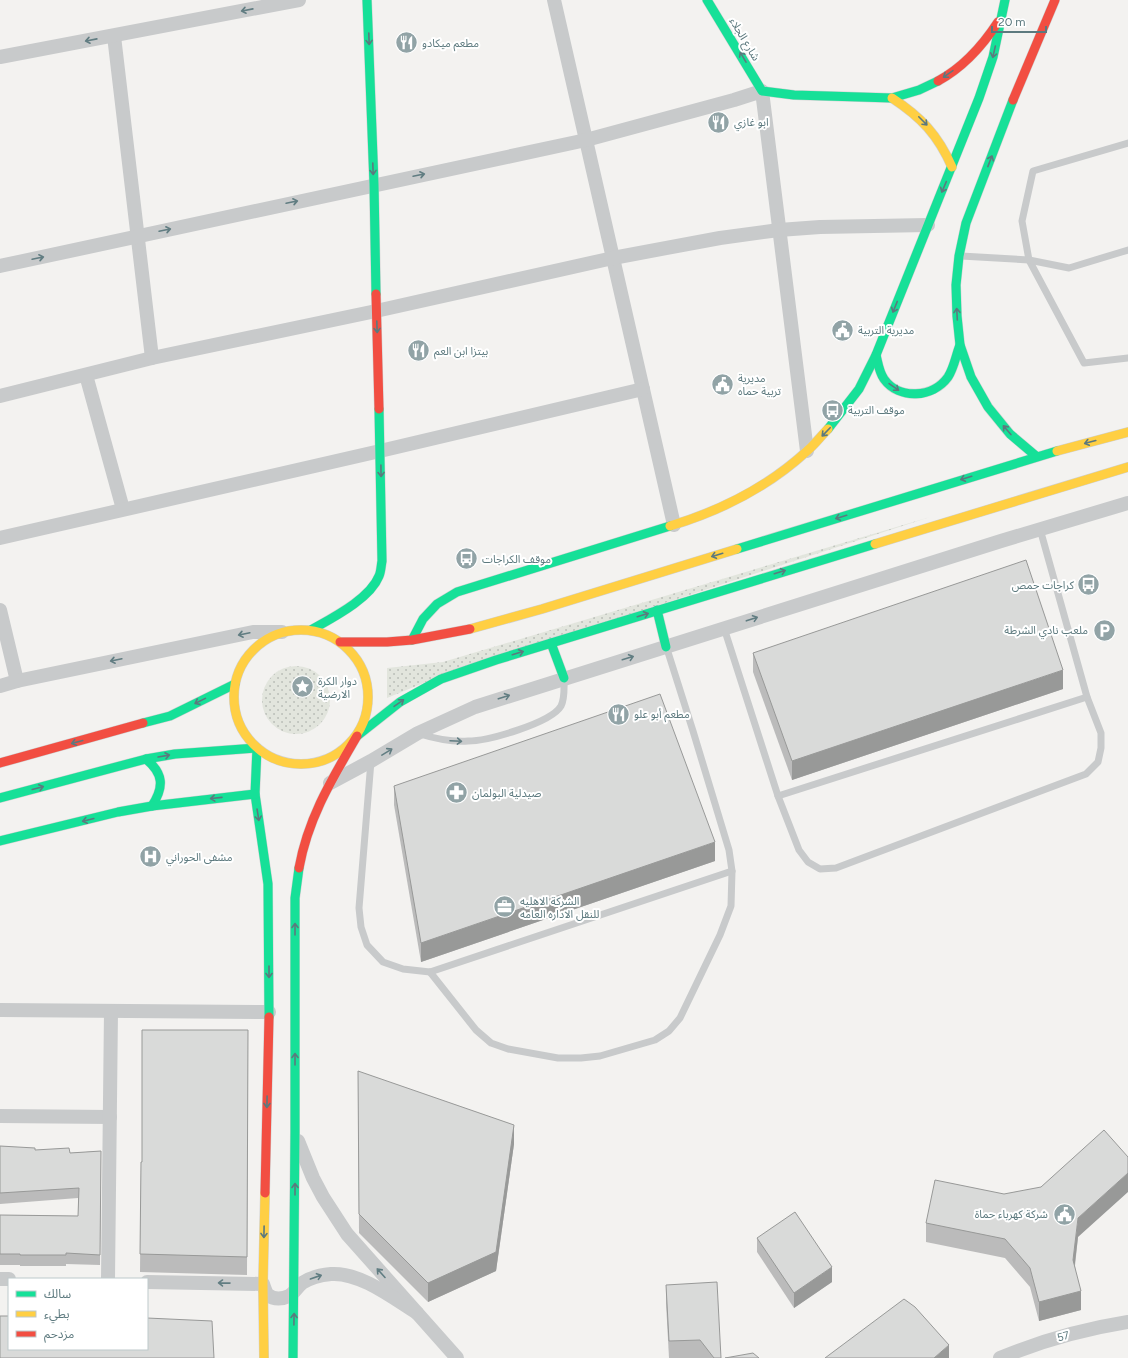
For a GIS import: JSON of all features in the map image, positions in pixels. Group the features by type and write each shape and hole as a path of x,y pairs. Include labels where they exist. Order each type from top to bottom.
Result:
{"main road":[{"path":"311,630 359,599 372,588 379,577 382,561 374,184 367,0"},
{"name":"شارع الجلاء","path":"707,0 762,91"},
{"path":"412,640 423,619 437,604 457,592 674,525 710,511 744,495 775,476 807,451 833,424 859,389 876,355 952,167 993,57 1005,0"},
{"path":"1036,456 1010,434 988,407 971,377 960,345 956,284 959,256 966,223 1014,98 1055,0"},
{"path":"762,91 794,95 892,98 919,90 944,77 967,60 987,38 1003,15"},
{"path":"892,98 906,106 929,127 943,146 952,167"},
{"path":"876,355 883,378 892,387 903,393 916,395 928,393 940,387 948,377 960,345"},
{"path":"340,642 387,642 412,640 471,629 550,607 1036,456 1128,432"},
{"path":"293,1358 295,898 302,851 309,828 328,785 357,736 366,716 369,696 366,675 356,656 340,642 326,634 311,630 282,632 265,640 251,652 241,667 235,684 234,702 237,720 245,735 257,748 277,760 299,765 321,762 342,752 357,736 400,702 441,679 496,660 656,610 1128,467"},
{"path":"656,610 666,647"},
{"path":"551,643 564,678"},
{"path":"0,763 170,716 235,684"},
{"path":"0,798 146,759 175,754 257,748"},
{"path":"257,748 255,794 268,884 269,1012 263,1284 264,1358"},
{"path":"146,759 157,770 160,777 161,785 157,800 152,806"},
{"path":"0,841 118,812 152,806 255,794"}],"street":[{"path":"0,57 299,0"},
{"path":"554,0 674,525"},
{"path":"114,36 152,358"},
{"path":"0,266 374,184 586,140 762,91 807,451"},
{"path":"0,396 152,358 376,311 613,258 720,238 779,230 820,227 928,225"},
{"path":"86,375 123,509"},
{"path":"0,538 380,451 643,388"},
{"path":"328,785 418,733 475,707 1040,529 1128,503"},
{"path":"0,610 17,681"},
{"path":"0,686 17,681 253,632 282,632"},
{"path":"0,1010 269,1012"},
{"path":"108,1278 111,1010"},
{"path":"0,1116 110,1117"},
{"path":"295,1132 313,1178 334,1216 360,1251 457,1358"},
{"path":"148,1282 263,1284 268,1295 275,1298 282,1298 289,1296 294,1290 312,1278 332,1274 342,1274 354,1276 365,1281 417,1313"},
{"name":"57","path":"1000,1358 1060,1337 1128,1322"}],"lane":[{"path":"1128,143 1033,171 1022,221 1029,260 1084,363 1128,358"},
{"path":"959,256 1029,260 1069,268 1128,250"},
{"path":"724,628 778,796 799,850 808,862 820,869 836,868 1086,774 1098,762 1102,748 1101,734 1087,697 1040,529"},
{"path":"430,972 476,1030 491,1043 508,1049 558,1058 600,1056 655,1040 669,1031 680,1018 720,934 731,906 732,871 729,850 666,647"},
{"path":"418,733 442,740 470,742 485,739 540,722 560,706 564,694 564,678"},
{"path":"778,796 1087,697"},
{"path":"371,761 359,908 361,927 367,945 383,962 403,969 430,972 732,871"}],"shaded area":[{"path":"930,517 443,675 387,698 387,668 443,662"},
{"path":"289,666 303,666 315,671 325,681 330,693 330,707 325,719 315,729 303,734 289,734 277,729 267,719 262,707 262,693 267,681 277,671"}],"building":[{"path":"1026,560 1063,670 792,761 753,653"},
{"path":"660,694 715,842 421,943 394,786"},
{"path":"142,1030 248,1030 247,1257 140,1254"},
{"path":"358,1071 514,1125 496,1252 428,1283 359,1214"},
{"path":"1104,1130 1128,1157 1128,1173 1078,1218 1073,1260 1081,1291 1039,1302 1030,1268 1005,1239 926,1223 935,1180 1004,1194 1041,1187"},
{"path":"0,1146 35,1148 35,1150 69,1148 70,1153 101,1151 100,1255 66,1253 66,1255 0,1254 0,1215 78,1216 79,1188 0,1193"},
{"path":"795,1212 832,1267 794,1293 757,1238"},
{"path":"717,1282 721,1358 714,1358 700,1340 669,1341 666,1285"},
{"path":"904,1299 915,1307 949,1345 934,1358 825,1358"},
{"path":"0,1316 8,1316 8,1350 148,1350 148,1318 212,1321 214,1358 0,1358"},
{"path":"753,1353 759,1358 725,1358"}],"traffic: fast":[{"path":"367,0 374,184 376,294"},
{"path":"707,0 762,91 794,95 892,98 919,90 938,81"},
{"path":"828,429 859,389 876,355 979,98 993,57 1005,0"},
{"path":"1013,100 966,223 959,256 956,285 957,316 960,345 971,377 988,407 1010,434 1036,456"},
{"path":"876,355 881,373 890,386 907,393 916,394 934,389 942,384 950,373 960,345"},
{"path":"311,630 339,614 359,600 368,592 380,574 382,561 379,409"},
{"path":"737,549 1057,451"},
{"path":"412,640 423,619 437,604 457,592 670,526"},
{"path":"357,736 400,702 441,679 496,660 875,544"},
{"path":"657,610 666,647"},
{"path":"551,643 564,678"},
{"path":"143,723 170,716 235,684"},
{"path":"257,748 255,794 268,884 269,1017"},
{"path":"0,798 146,759 175,754 257,748"},
{"path":"146,759 156,770 160,781 159,793 152,806"},
{"path":"0,841 118,812 152,806 255,794"},
{"path":"293,1358 295,898 299,868"}],"traffic: slow":[{"path":"892,98 912,112 935,136 952,167"},
{"path":"670,526 707,513 760,486 792,464 828,429"},
{"path":"1057,451 1128,432"},
{"path":"875,544 1128,467"},
{"path":"470,629 542,609 737,549"},
{"path":"294,630 308,630 327,635 349,649 363,671 367,684 368,697 367,710 363,723 349,745 327,759 308,764 294,764 275,759 253,745 239,723 234,704 234,690 239,671 253,649 275,635 294,630"},
{"path":"264,1358 263,1284 265,1193"}],"traffic: jam":[{"path":"1013,100 1055,0"},
{"path":"938,81 964,63 986,39 998,22"},
{"path":"376,294 379,409"},
{"path":"340,642 387,642 412,640 470,629"},
{"path":"0,763 143,723"},
{"path":"299,868 308,832 322,799 357,736"},
{"path":"265,1193 269,1017"}],"place":[{"name":"مطعم ميكادو","path":"407,43"},
{"name":"ابو غازي","path":"718,122"},
{"name":"مديرية التربية","path":"843,330"},
{"name":"بيتزا ابن العم","path":"418,351"},
{"name":"مديرية تربية حماه","path":"723,384"},
{"name":"موقف التربية","path":"833,410"},
{"name":"موقف الكراجات","path":"466,559"},
{"name":"كراجات حمص","path":"1089,585"},
{"name":"ملعب نادي الشرطة","path":"1104,630"},
{"name":"دوار الكرة الارضية","path":"302,687"},
{"name":"مطعم أبو علو","path":"619,714"},
{"name":"صيدلية البولمان","path":"457,793"},
{"name":"مشفى الحوراني","path":"150,857"},
{"name":"الشركة الاهليه للنقل الاداره العامه","path":"504,907"},
{"name":"شركة كهرباء حماة","path":"1064,1214"}]}
